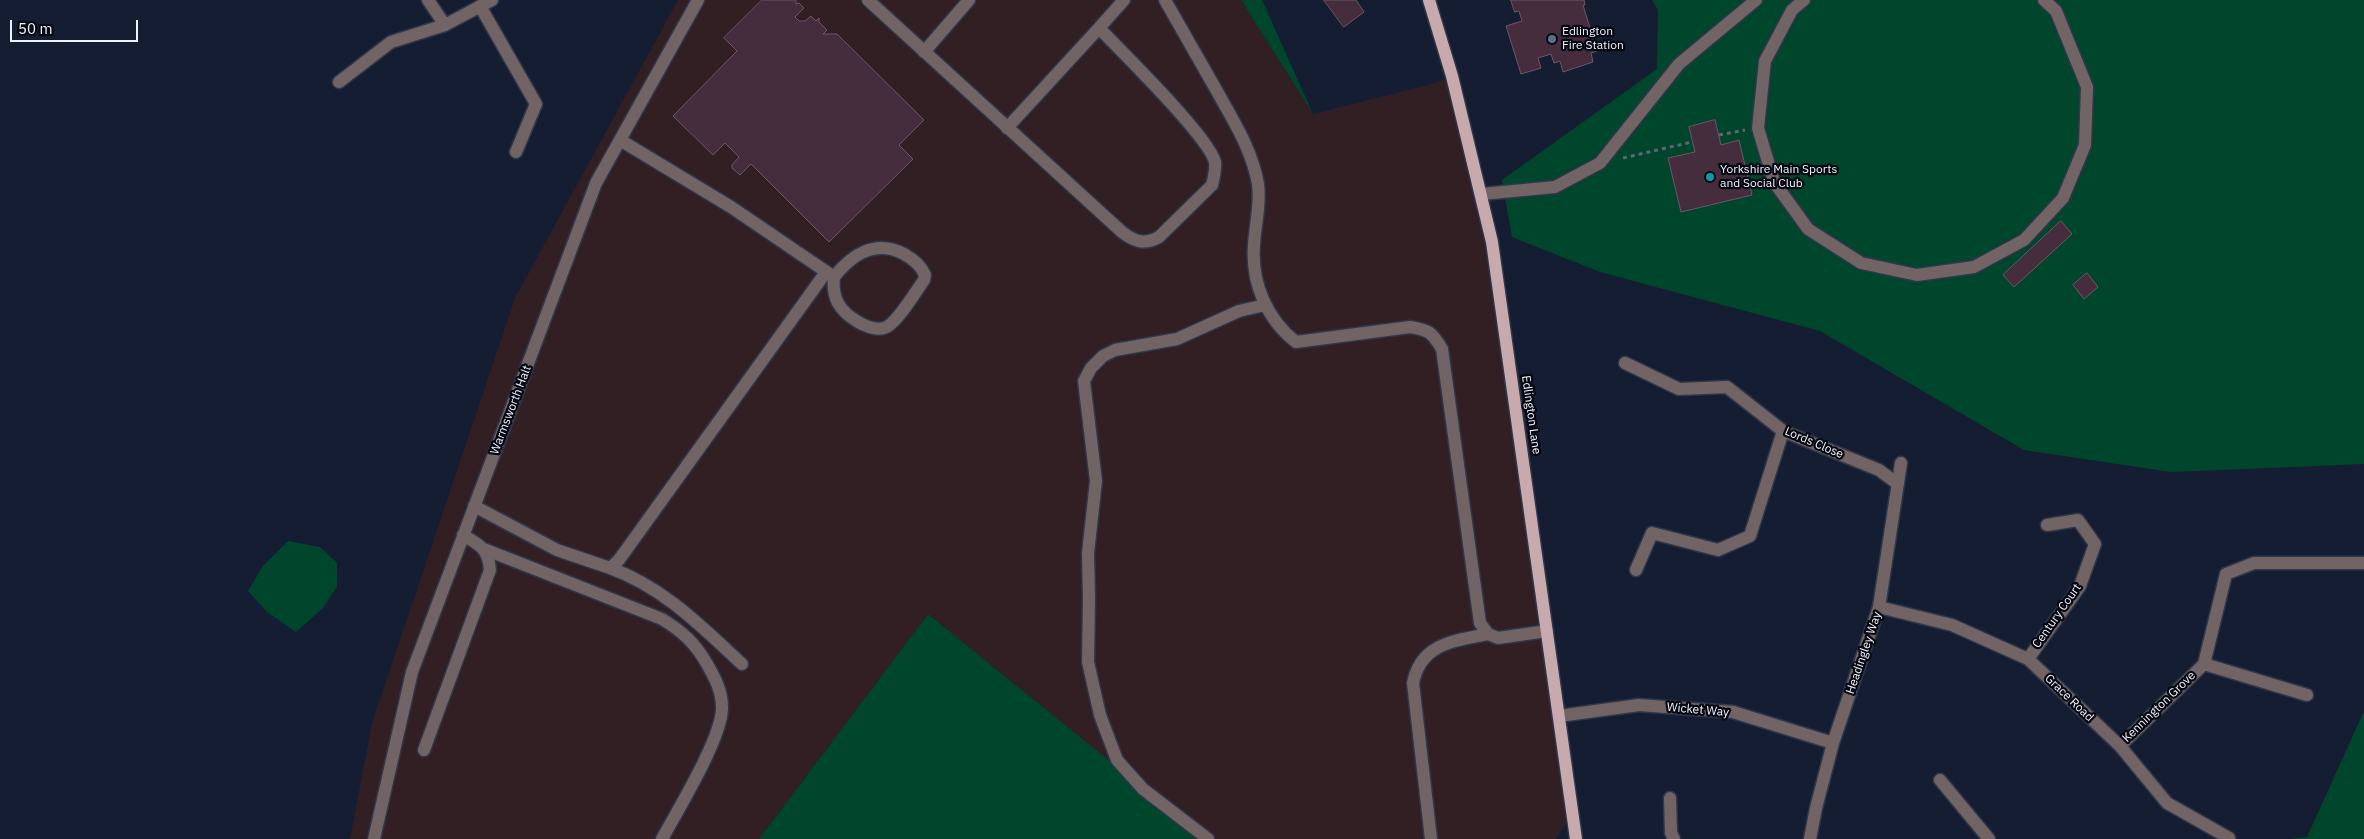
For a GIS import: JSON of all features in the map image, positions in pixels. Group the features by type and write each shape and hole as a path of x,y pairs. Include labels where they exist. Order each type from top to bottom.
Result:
{"main road":[{"name":"Edlington Lane","path":"1429,0 1452,76 1482,194 1492,242 1576,839"}],"street":[{"path":"428,0 445,25"},
{"path":"339,82 390,42 445,25 492,0"},
{"name":"Warmsworth Halt","path":"374,839 412,672 596,183 698,0"},
{"path":"868,0 1122,232 1131,239 1151,242 1159,237 1212,185 1215,161 1190,125 1099,28"},
{"path":"924,52 969,0"},
{"path":"1008,128 1124,0"},
{"path":"1165,0 1246,144 1258,184 1259,196 1254,246 1255,275 1265,305 1278,325 1296,342 1410,327 1424,329 1433,334 1442,349 1480,623 1488,634 1498,638 1547,631"},
{"path":"1482,194 1555,188 1600,163 1679,64 1756,0"},
{"path":"1804,0 1792,10 1765,61 1758,128 1774,182 1808,229 1861,263 1917,275 1974,267 2024,240 2063,198 2085,145 2087,87 2056,11 2044,0"},
{"path":"480,6 536,104 516,152"},
{"path":"610,568 618,561 830,274 857,254 866,250 888,247 910,257 918,264 925,275 924,280 893,322 884,328 862,324 839,304 830,274 731,207 620,140"},
{"path":"1208,839 1143,789 1117,760 1100,715 1088,662 1088,553 1096,481 1084,381 1091,368 1103,356 1116,350 1177,339 1239,311 1265,305"},
{"name":"Lords Close","path":"1625,363 1679,389 1727,387 1783,431 1879,470 1898,484"},
{"path":"1636,570 1652,533 1718,550 1750,536 1783,431"},
{"name":"Headingley Way","path":"1810,839 1833,743 1879,606 1901,463"},
{"path":"474,506 557,550 629,575 680,607 742,664"},
{"name":"Century Court","path":"2028,658 2080,586 2095,544 2078,520 2048,525"},
{"path":"464,535 484,549 662,619 684,632 697,647 719,685 723,708 718,733 662,839"},
{"path":"424,750 490,570 488,556 484,549"},
{"name":"Kennington Grove","path":"2120,746 2204,664 2226,574 2254,563 2364,563"},
{"name":"Grace Road","path":"1879,606 1952,625 2028,658 2120,746 2167,803 2230,838"},
{"path":"1431,839 1413,683 1415,674 1420,662 1431,650 1449,642 1488,634"},
{"path":"2204,664 2308,695"},
{"name":"Wicket Way","path":"1559,716 1639,705 1733,712 1833,743"},
{"path":"1940,780 1989,839"},
{"path":"1670,798 1671,833 1674,839"}],"path":[{"path":"1719,135 1758,128"},
{"path":"1600,163 1692,142"}],"shaded area":[{"path":"678,0 1241,0 1313,114 1436,83 1452,76 1477,174 1573,813 1556,839 1206,839 928,614 759,839 350,839 372,723 515,298"}],"green space":[{"path":"1241,0 1262,0 1313,114"},
{"path":"1652,0 2364,0 2364,464 2171,472 2024,450 1820,331 1600,272 1512,237 1502,180 1657,69 1658,10"},
{"path":"288,541 320,547 337,563 337,587 323,608 296,632 267,612 248,591 263,566"},
{"path":"928,614 1206,839 759,839"},
{"path":"2364,711 2364,839 2289,839 2307,837"}],"building":[{"path":"762,0 796,0 796,4 799,3 804,8 795,17 799,21 805,21 811,16 816,21 819,18 819,22 827,30 823,34 837,34 924,120 899,145 913,159 829,242 751,164 740,175 732,168 732,165 739,157 725,143 713,155 673,116 737,51 724,38"},
{"path":"1324,0 1356,0 1364,12 1344,27"},
{"name":"Edlington Fire Station","path":"1511,0 1584,0 1585,5 1583,5 1597,51 1591,53 1593,62 1563,72 1560,61 1554,63 1551,54 1538,58 1541,68 1521,74 1506,26 1522,21 1519,11 1515,12"},
{"name":"Yorkshire Main Sports and Social Club","path":"1715,120 1721,145 1739,140 1752,195 1681,212 1668,158 1695,152 1689,127"},
{"path":"2061,221 2072,234 2014,287 2003,275"},
{"path":"2087,273 2098,287 2084,299 2073,285"}],"place":[{"name":"Edlington Fire Station","path":"1552,39"},
{"name":"Yorkshire Main Sports and Social Club","path":"1710,177"}]}
